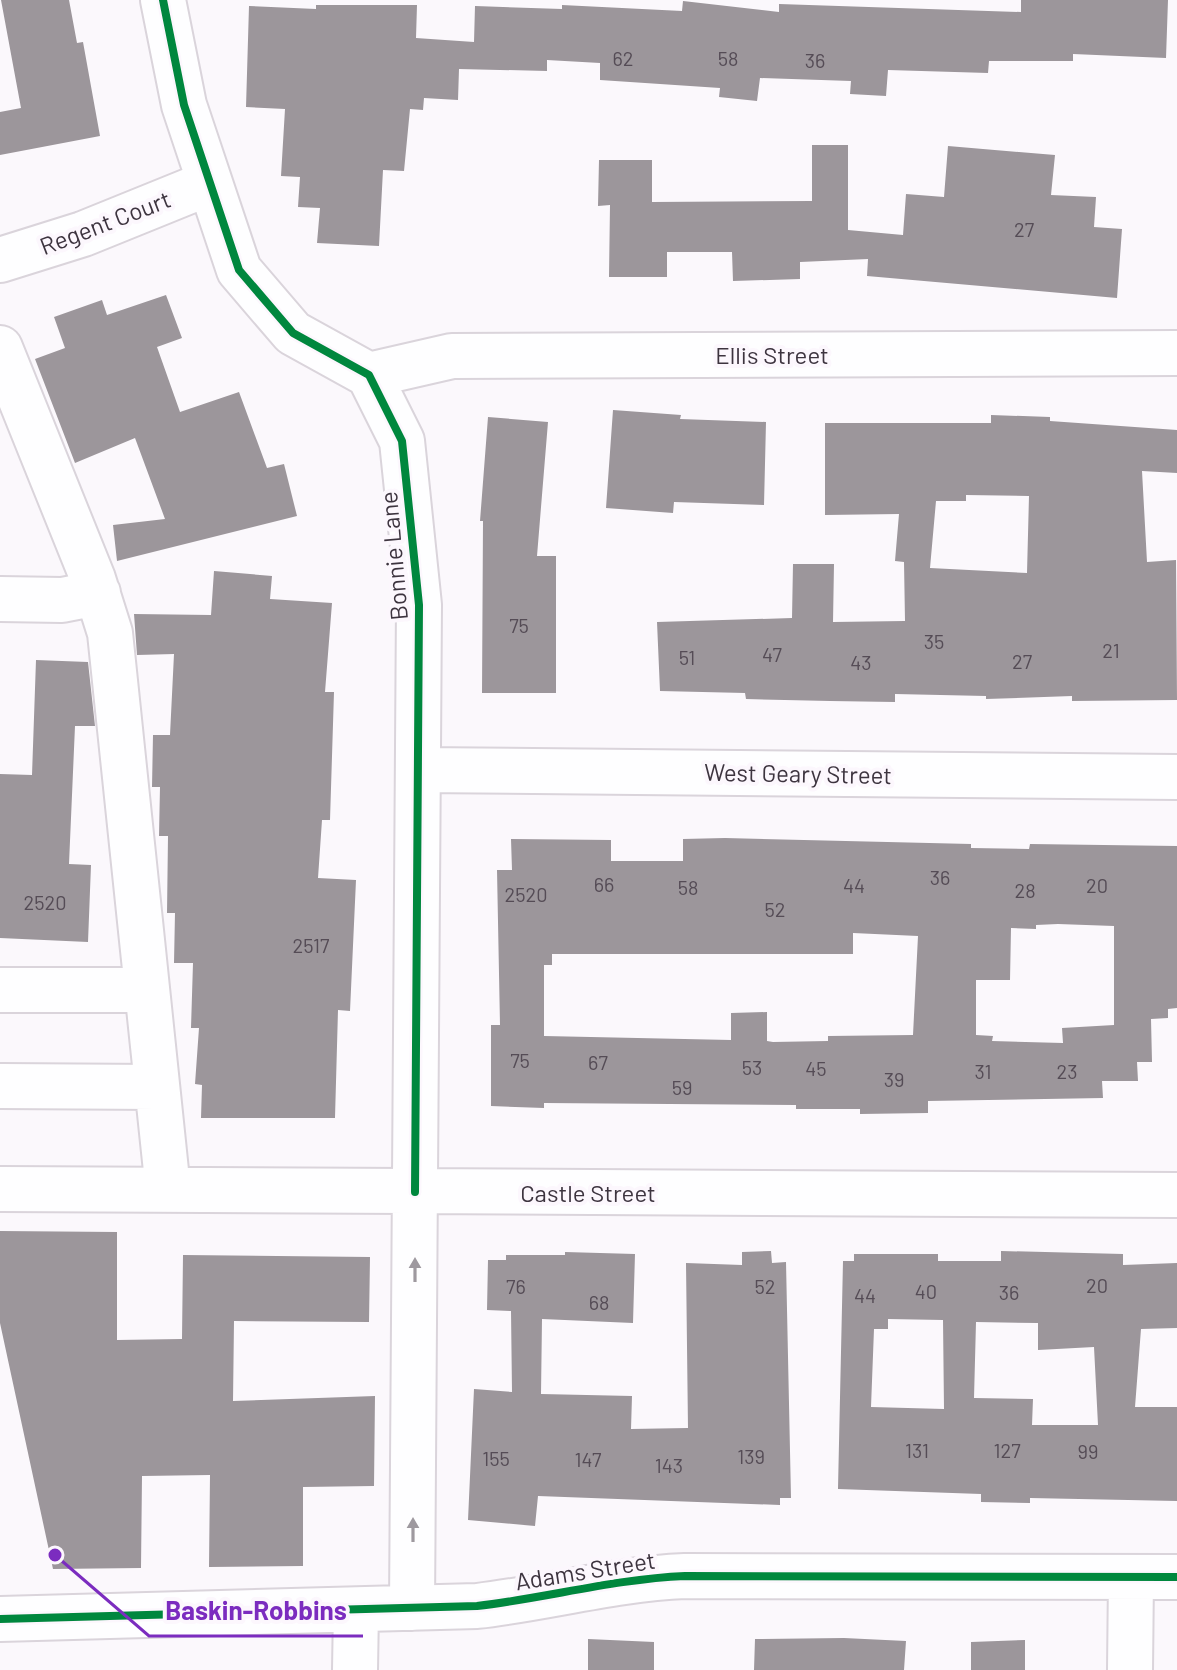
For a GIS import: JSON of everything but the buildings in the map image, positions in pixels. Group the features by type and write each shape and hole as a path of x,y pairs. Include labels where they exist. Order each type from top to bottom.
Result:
{"street":[{"path":"163,0 184,105 239,270 293,333 369,375"},
{"name":"Regent Court","path":"0,260 83,234 209,183"},
{"name":"Ellis Street","path":"369,375 452,356 1177,353"},
{"name":"Bonnie Lane","path":"369,375 402,441 414,530 419,605 412,1608"},
{"path":"5,377 98,593 110,633 168,1190"},
{"path":"3,590 62,600 98,593"},
{"name":"West Geary Street","path":"419,770 1177,777"},
{"path":"0,990 147,990"},
{"path":"0,1086 157,1087"},
{"name":"Castle Street","path":"0,1189 1177,1195"},
{"name":"Adams Street","path":"0,1619 477,1606 531,1600 631,1578 685,1576 1177,1577"},
{"path":"1130,1670 1131,1577"},
{"path":"355,1670 356,1610"}],"cycle path":[{"path":"163,0 184,105 239,270 293,333 369,375 402,441 419,605 415,1192"},
{"path":"0,1619 477,1606 632,1581 685,1576 1177,1577"}],"place":[{"name":"Baskin-Robbins","path":"55,1555"}]}
